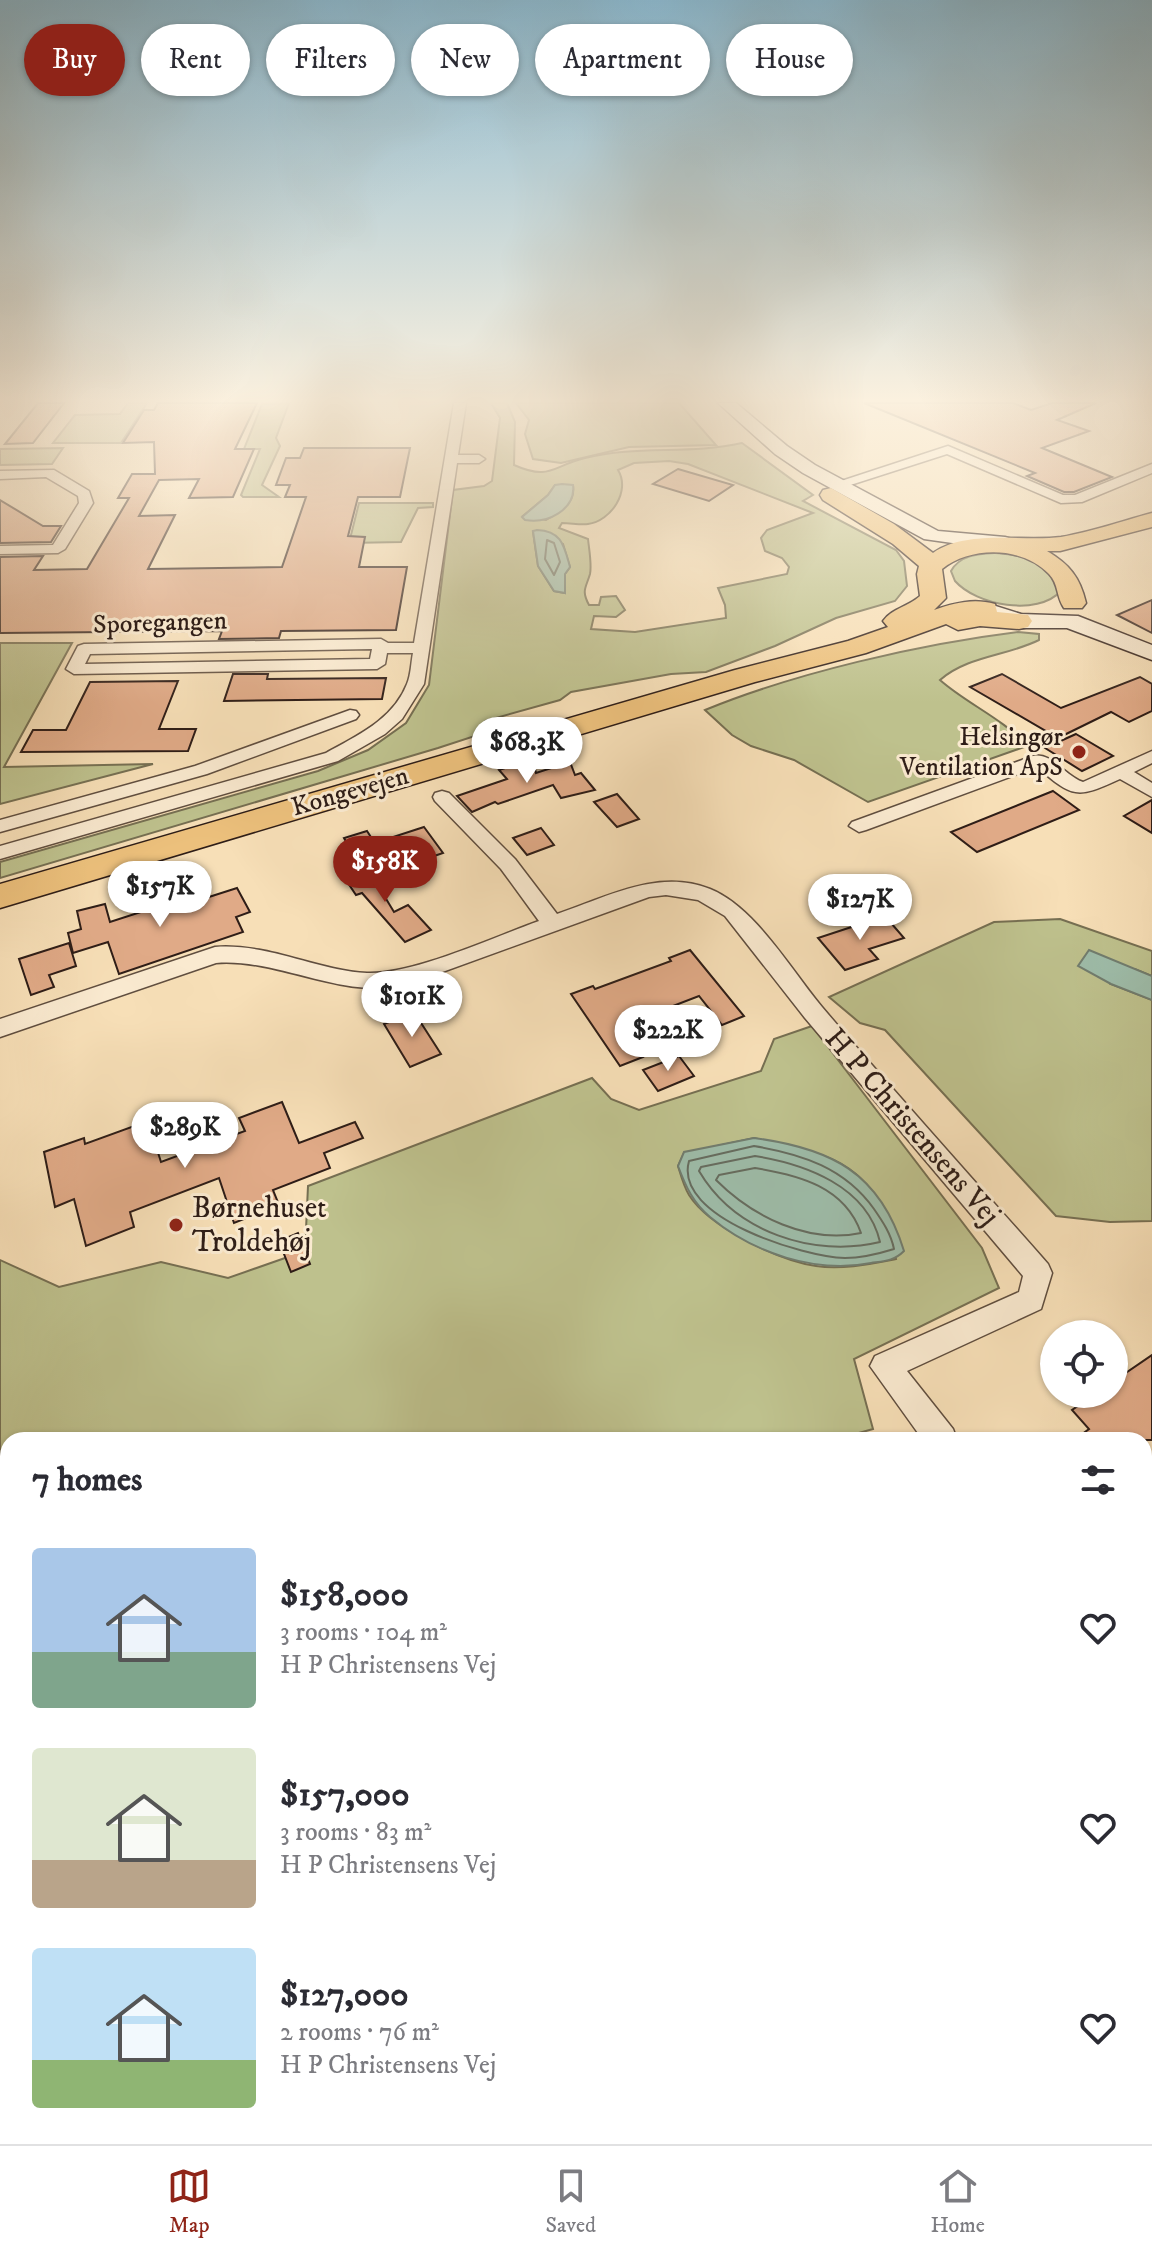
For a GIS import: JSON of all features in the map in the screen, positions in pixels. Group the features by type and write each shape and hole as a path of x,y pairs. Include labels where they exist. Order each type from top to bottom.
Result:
{"main road":[{"path":"845,503 851,510 936,561 944,581 986,609 1019,621"},
{"path":"863,503 940,538 1048,546 1152,523"},
{"path":"936,561 979,546 1032,553 1071,551 1152,523"},
{"path":"1078,600 1087,564 1104,553 1152,537"},
{"path":"996,540 1032,553 1066,575 1078,600 1100,622 1152,652"},
{"name":"Kongevejen","path":"745,676 919,611 930,603 934,594 929,574 936,561"},
{"path":"986,609 1037,614 1078,600"},
{"name":"Kongevejen","path":"0,896 745,676 857,647 960,610 986,609"},
{"path":"745,676 855,656 968,620 1070,621 1152,652"}],"street":[{"path":"0,550 58,549 86,503"},
{"path":"0,853 332,757 379,730 408,700 416,684 445,503"},
{"name":"Sporegangen","path":"381,644 380,648 377,664 74,669 84,649 381,644"},
{"name":"Sporegangen","path":"380,648 422,648"},
{"path":"0,826 201,770 350,715"},
{"path":"859,826 1039,760 1067,783 1084,789 1152,756"},
{"path":"201,770 207,794"},
{"path":"1121,772 1152,791"},
{"path":"442,797 508,864 552,923"},
{"name":"H P Christensens Vej","path":"0,1028 215,955 235,952 258,954 359,980 382,980 404,977 656,889 685,889 719,901 732,911 813,1012 1038,1273 1031,1300 885,1366 936,1432"}],"green space":[{"path":"359,503 433,503 433,507 418,508 401,542 349,543"},
{"path":"451,503 538,503 523,516 546,520 568,503 616,503 596,522 562,523 559,528 588,539 591,570 585,592 589,605 599,605 601,597 616,596 625,610 616,617 594,616 591,629 635,632 726,618 718,588 787,574 789,567 782,558 765,551 761,538 767,530 813,513 788,503 807,503 896,550 904,561 907,586 895,601 836,618 775,646 706,672 671,674 571,692 560,700 485,721 478,735 0,878 0,862 318,771 368,750 406,723 429,685","holes":["533,532 563,544 570,567 565,574 565,593 554,591 538,566"]},
{"path":"995,553 1027,558 1042,566 1061,591 1037,604 1007,605 977,596 955,581 951,571 959,562 976,555"},
{"path":"1018,632 1039,634 1039,640 962,666 940,680 1008,728 1027,746 868,802 794,760 751,746 732,735 705,710 778,684 858,662 940,644"},
{"path":"0,643 72,643 4,767 153,764 0,804"},
{"path":"1060,919 1152,951 1152,976 1135,969 1111,984 1152,1000 1152,1221 1110,1222 1056,1216 885,1030 860,1023 829,997 994,922"},
{"path":"812,1026 982,1248 999,1288 854,1359 873,1429 862,1432 0,1432 0,1260 59,1287 161,1262 228,1278 305,1251 308,1186 592,1078 611,1099 639,1110 761,1071 774,1039","holes":["754,1138 810,1151 842,1165 870,1188 889,1224 896,1259 856,1266 816,1266 765,1250 728,1230 699,1207 689,1195 678,1166 684,1153"]}],"water":[{"path":"538,503 569,503 558,513 542,520 525,520 522,517"},
{"path":"533,531 552,533 564,546 570,567 565,574 565,593 554,591 538,566"},
{"path":"1089,950 1152,976 1152,1000 1111,984 1078,966"},
{"path":"754,1138 806,1149 829,1157 848,1169 866,1183 881,1201 904,1251 889,1260 829,1266 786,1258 727,1230 704,1212 687,1188 678,1166 684,1152"}],"building":[{"path":"0,503 43,526 61,526 51,542 0,543"},
{"path":"126,503 146,503 139,516 175,515 148,569 282,567 304,503 356,503 348,536 365,537 359,567 407,567 396,630 281,631 279,638 219,639 222,631 0,633 0,557 43,556 34,570 87,569"},
{"path":"1152,600 1152,633 1117,615"},
{"path":"233,674 268,674 267,679 386,678 382,699 224,701"},
{"path":"1002,674 1061,708 1140,677 1152,684 1152,711 1129,722 1111,712 1058,738 970,687"},
{"path":"178,681 159,729 196,729 188,751 21,752 33,730 66,730 90,682"},
{"name":"Helsingør Ventilation ApS","path":"1076,734 1113,756 1082,771 1045,748"},
{"path":"570,762 575,775 581,773 595,790 561,798 553,785 472,812 457,796 507,779 499,770 520,763 527,772 535,769 536,773"},
{"path":"1053,791 1079,810 977,852 951,832"},
{"path":"617,794 639,819 617,827 594,802"},
{"path":"1152,800 1152,833 1124,816"},
{"path":"424,827 443,853 411,864 393,837"},
{"path":"541,828 554,845 527,855 513,838"},
{"path":"367,831 378,848 354,855 344,838"},
{"path":"365,864 394,912 408,905 431,930 405,942 362,893 356,895 340,871"},
{"path":"237,888 250,912 236,917 243,932 119,974 108,942 73,953 68,933 81,929 77,911 105,904 110,922 184,898 187,904"},
{"path":"885,916 904,938 869,949 878,959 845,970 818,938"},
{"path":"69,943 76,966 49,975 54,987 31,995 19,959"},
{"path":"690,950 744,1016 722,1025 699,996 621,1026 643,1057 620,1066 571,994 593,986 595,989 671,961 669,958"},
{"path":"414,1012 441,1054 410,1067 384,1024"},
{"path":"679,1056 694,1076 658,1091 643,1070"},
{"path":"282,1102 299,1143 355,1122 363,1138 324,1153 330,1168 273,1190 279,1205 234,1223 219,1178 130,1212 134,1227 86,1246 74,1199 55,1207 44,1152 84,1138 85,1144 148,1121 161,1162 245,1131 239,1118"},
{"path":"298,1233 310,1264 291,1272 279,1241"},
{"path":"1152,1355 1152,1432 1085,1432 1089,1429 1072,1410 1128,1408 1128,1371"}],"place":[{"name":"Helsingør Ventilation ApS","path":"1079,752"},
{"name":"Børnehuset Troldehøj","path":"176,1225"}]}
